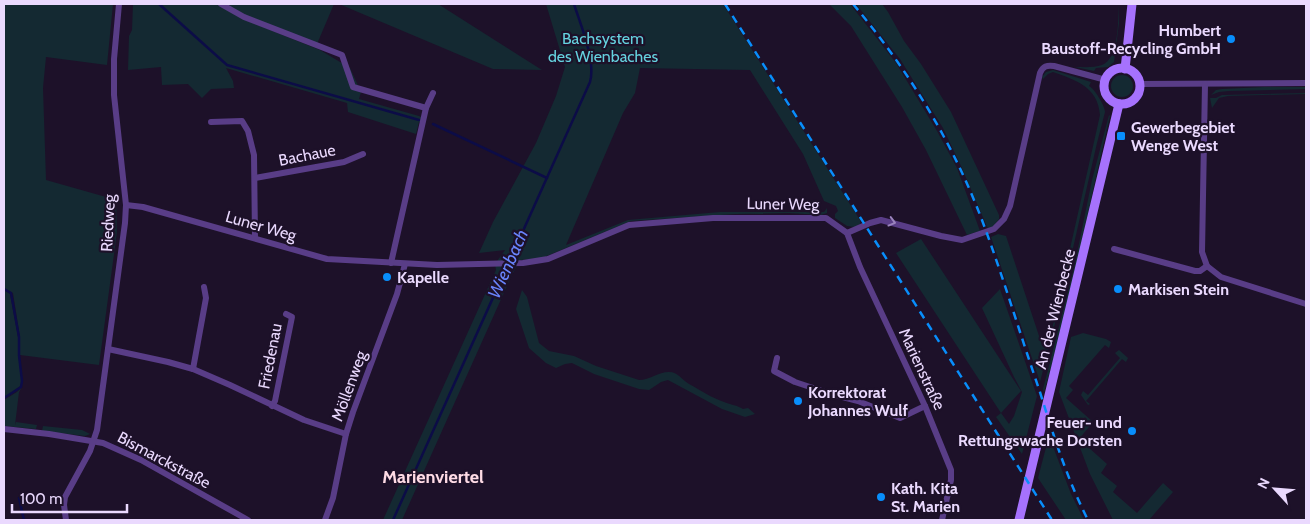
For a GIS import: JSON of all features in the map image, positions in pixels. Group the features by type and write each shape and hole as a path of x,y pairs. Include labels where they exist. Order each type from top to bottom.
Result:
{"street":[{"name":"Riedweg","path":"66,520 65,497 90,451 97,430 125,223 126,205 114,95 114,59 119,4"},
{"path":"221,4 244,17 342,55 353,87 426,108"},
{"path":"1125,69 1132,4"},
{"path":"846,233 881,220 962,240 994,229 1004,219 1010,206 1040,73 1043,67 1054,66 1106,80"},
{"path":"1125,69 1135,74 1140,84 1138,95 1134,99 1124,104 1119,104 1113,102 1105,92 1106,80 1115,70 1125,69"},
{"path":"1140,84 1306,83"},
{"path":"1205,84 1202,252 1207,266 1221,277 1306,304"},
{"path":"391,263 426,108 433,93"},
{"name":"An der Wienbecke","path":"1019,520 1119,104"},
{"path":"211,122 242,121 248,131 254,155 255,238"},
{"name":"Bachaue","path":"255,178 344,162 363,154"},
{"name":"Luner Weg","path":"126,205 143,207 327,259 405,264 517,263 548,259 629,225 713,218 826,218 846,233"},
{"name":"Marienstraße","path":"846,233 925,406 951,470 951,480 942,520"},
{"path":"1114,249 1195,271 1200,271 1207,266"},
{"name":"Möllenweg","path":"326,520 333,498 346,434 397,294 405,264"},
{"path":"193,369 206,298 204,287"},
{"name":"Friedenau","path":"272,406 276,401 292,317 286,314"},
{"name":"Friedenau","path":"108,349 193,369 304,420 346,434"},
{"path":"777,358 774,371 795,382 858,401 900,418 925,406"},
{"name":"Bismarckstraße","path":"4,429 94,442 121,450 248,520"}],"green space":[{"path":"4,4 113,4 107,65 46,57 43,88 46,180 106,197 116,193 117,232 99,365 20,355 20,337 13,293 4,288"},
{"path":"133,4 217,4 243,19 320,50 350,68 361,92 359,99 419,116 425,119 424,123 419,122 416,134 348,112 347,103 226,68 233,81 234,88 211,89 202,98 188,84 162,85 161,67 128,70 129,36 132,30"},
{"path":"226,4 334,4 317,44 245,15"},
{"path":"339,4 438,4 542,70 493,69"},
{"name":"Bachsystem des Wienbaches","path":"546,4 723,4 860,220 860,224 855,227 847,226 835,218 835,214 838,211 836,206 824,201 803,154 750,70 640,68 635,93 623,113 566,245 628,220 720,212 824,212 827,208 827,213 821,215 789,213 736,214 631,221 542,258 520,260 402,520 383,520 496,270 495,264 505,250 479,253 493,222 536,143 556,96 565,67"},
{"path":"829,4 850,4 896,63 957,168 980,231 967,235 926,150 902,107 851,26"},
{"path":"856,4 882,4 951,112 999,215 999,219 992,228 988,229 943,128 900,59"},
{"path":"1119,4 1119,23 1114,62 1108,67 1096,68 1094,71 1075,67 1096,67 1108,61 1115,47"},
{"path":"1053,70 1091,82 1089,86 1099,98 1105,112 1040,382 991,237 998,234 1006,236 1042,345 1045,348 1048,347 1100,115 1095,98 1084,86 1070,78 1053,72 1043,79 1042,77 1046,72"},
{"path":"1122,75 1130,78 1133,86 1130,94 1122,97 1114,94 1111,86 1114,78"},
{"path":"1306,87 1306,89 1229,91 1211,95 1216,90 1222,89"},
{"path":"1306,93 1228,96 1219,98 1212,108 1210,98 1222,95"},
{"path":"1109,115 1071,289 1044,392 1043,389 1074,268 1092,180"},
{"path":"921,239 1021,391 1001,413 896,253"},
{"path":"1000,289 1037,396 1022,454 996,417 1001,413 1009,424 1014,416 1022,392 982,308"},
{"path":"4,290 10,294 18,337 18,355 22,381 20,386 4,398"},
{"path":"522,290 527,297 539,343 549,351 574,356 596,366 639,380 665,372 672,372 711,396 743,409 748,408 755,414 745,417 722,409 668,380 649,390 639,389 594,374 572,363 556,368 546,363 529,348 516,309"},
{"path":"1083,333 1111,342 1109,348 1105,345 1069,386 1073,390 1066,398 1093,422 1079,439 1107,464 1101,473 1117,486 1113,492 1137,513 1163,483 1173,492 1149,520 1113,520 1090,474 1059,392 1071,337"},
{"path":"1119,350 1128,358 1126,362 1122,359 1086,401 1090,404 1088,405 1081,395 1083,391 1088,395 1120,358 1115,353"},
{"path":"22,387 19,392 15,425 16,422 37,425 36,429 4,426 4,400"},
{"path":"43,426 82,430 90,434 85,436 42,431"},
{"path":"1049,436 1071,494 1084,520 1066,520 1038,478"}],"waterway":[{"path":"159,4 227,65 419,120"},
{"name":"Wienbach","path":"393,520 590,82 591,64 589,54 574,4"},
{"path":"433,124 547,178"},
{"path":"4,289 11,293 19,337 22,381 21,387 4,398"},
{"path":"19,498 24,520"}],"railway":[{"path":"725,4 1052,520"},
{"path":"853,4 894,56 930,111 961,170 993,251 1061,456 1073,489 1088,520"}],"place":[{"name":"Humbert Baustoff-Recycling GmbH","path":"1231,39"},
{"name":"Gewerbegebiet Wenge West","path":"1121,136"},
{"name":"Kapelle","path":"387,277"},
{"name":"Markisen Stein","path":"1118,289"},
{"name":"Korrektorat Johannes Wulf","path":"798,401"},
{"name":"Feuer- und Rettungswache Dorsten","path":"1132,431"},
{"name":"Kath. Kita St. Marien","path":"881,497"}],"district":[{"name":"Marienviertel","path":"433,477"}]}
